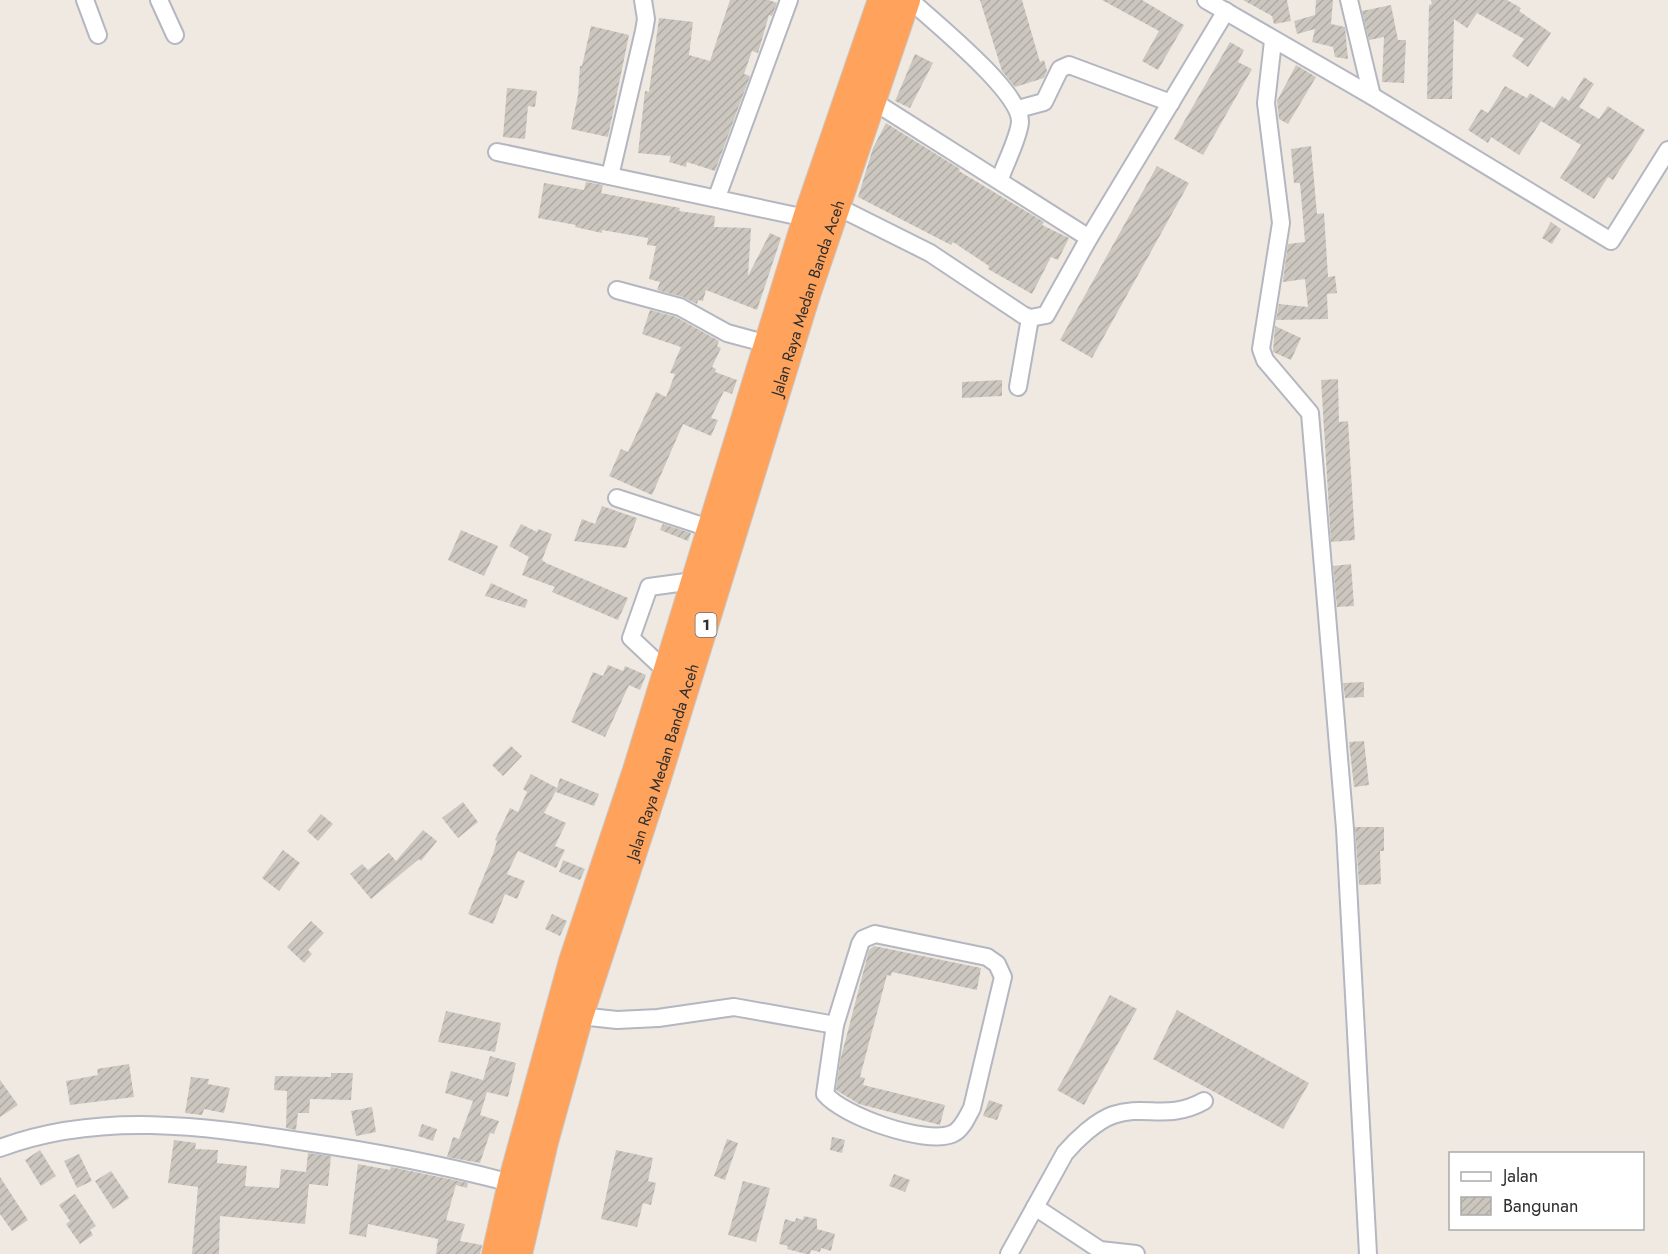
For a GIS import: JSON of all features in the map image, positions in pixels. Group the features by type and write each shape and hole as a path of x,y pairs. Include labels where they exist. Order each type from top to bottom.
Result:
{"highway":[{"name":"Jalan Raya Medan Banda Aceh","path":"495,1254 511,1182 572,961 647,774 666,671 709,528 747,449 768,344 806,218 880,12 908,0"},
{"name":"Jalan Raya Medan Banda Aceh","path":"519,1254 545,1142 647,774 747,449 873,101 880,12"}],"street":[{"path":"85,0 98,35"},
{"path":"159,0 175,35"},
{"path":"610,176 646,19 643,0"},
{"path":"717,197 789,0"},
{"path":"908,0 996,81 1018,109 1020,124 1000,179"},
{"path":"1206,0 1273,41 1372,96 1611,241 1668,150"},
{"path":"1349,0 1372,96"},
{"path":"836,206 930,253 1015,311 1030,318 1046,315 1051,310 1089,238 1226,12"},
{"path":"1273,41 1266,103 1281,223 1261,349 1265,360 1310,413 1345,829 1368,1254"},
{"path":"1018,109 1044,102 1060,69 1068,65 1170,103"},
{"path":"873,101 1000,179 1089,238"},
{"path":"496,152 717,197 806,218"},
{"path":"617,290 680,307 727,333 768,344"},
{"path":"1018,387 1030,318"},
{"path":"617,498 709,528"},
{"path":"666,671 635,644 631,635 649,587 693,581"},
{"path":"875,934 978,954 987,957 1001,970 1003,977 972,1108 963,1124 952,1134 936,1136 880,1125 833,1104 825,1094 835,1025 860,944 868,936 875,934"},
{"path":"580,1016 617,1020 658,1018 734,1007 835,1025"},
{"path":"1009,1254 1074,1142 1112,1116 1186,1111 1204,1101"},
{"path":"0,1148 38,1135 80,1127 141,1124 248,1133 377,1153 437,1163 511,1182"},
{"path":"1035,1207 1100,1250 1136,1254"}],"building":[{"path":"730,0 769,0 777,3 772,16 769,15 758,53 752,51 744,74 750,76 715,171 687,162 686,167 669,162 671,156 638,153 645,91 649,92 659,18 693,22 689,55 710,61"},
{"path":"980,0 1022,0 1040,62 1044,60 1047,71 1044,78 1015,87 1002,71"},
{"path":"1102,0 1142,0 1184,25 1158,70 1142,61 1159,31"},
{"path":"1243,0 1287,0 1291,21 1274,24 1272,16"},
{"path":"1316,0 1333,0 1331,24 1345,27 1348,59 1335,57 1333,47 1312,42 1315,29 1297,34 1294,21 1315,15"},
{"path":"1431,0 1507,0 1521,8 1519,11 1551,33 1528,67 1512,56 1524,39 1477,13 1467,28 1454,19 1452,99 1427,99"},
{"path":"1391,5 1398,40 1406,40 1404,83 1382,82 1384,37 1369,40 1362,11"},
{"path":"591,26 629,35 608,137 571,129 578,95 580,66 582,66"},
{"path":"1230,42 1244,50 1238,62 1252,69 1203,155 1174,139"},
{"path":"915,54 933,63 910,108 895,101"},
{"path":"1296,65 1316,77 1288,124 1279,119 1277,101"},
{"path":"1584,77 1594,84 1579,107 1599,119 1608,106 1645,130 1613,180 1608,177 1594,199 1560,178 1581,145 1541,121 1519,155 1491,137 1488,143 1468,130 1481,109 1488,113 1505,86 1527,98 1530,93 1554,108 1562,96 1569,101"},
{"path":"507,88 537,91 535,107 528,106 525,139 503,137"},
{"path":"886,123 960,169 959,171 1044,222 1042,225 1069,238 1058,260 1051,257 1032,294 988,269 989,266 953,242 951,245 858,197 873,148"},
{"path":"1311,146 1317,214 1324,213 1328,277 1335,276 1337,293 1327,294 1328,319 1276,320 1279,304 1308,307 1305,279 1283,282 1283,280 1288,244 1305,242 1300,183 1294,183 1291,149"},
{"path":"1157,166 1189,183 1092,358 1060,340"},
{"path":"586,182 603,185 601,193 680,208 679,211 715,216 714,227 751,228 748,276 770,233 781,238 757,310 706,290 703,301 698,300 697,304 683,297 657,290 660,282 649,279 656,246 647,245 648,238 602,230 602,233 575,227 576,225 538,218 544,183 584,190"},
{"path":"1551,222 1561,229 1552,244 1542,238"},
{"path":"650,310 676,317 719,341 717,346 721,348 712,367 716,369 715,372 737,380 732,394 724,391 711,418 718,420 711,436 683,424 652,495 609,476 621,449 628,452 656,392 666,397 675,374 670,373 681,347 642,334"},
{"path":"1275,326 1301,338 1291,360 1273,352"},
{"path":"1338,379 1339,422 1348,421 1355,540 1331,542 1321,380"},
{"path":"1002,380 1002,396 962,398 962,382"},
{"path":"602,506 637,518 626,548 574,541 582,519 595,524"},
{"path":"521,524 537,532 538,529 552,534 542,560 546,563 628,598 618,620 552,592 555,587 522,575 529,557 509,546"},
{"path":"663,524 691,533 688,541 660,530"},
{"path":"461,530 498,546 484,576 448,560"},
{"path":"1351,564 1354,606 1337,607 1333,566"},
{"path":"491,583 528,600 525,608 485,596"},
{"path":"608,665 623,671 625,666 646,675 640,690 629,685 605,737 571,722 593,672 603,676"},
{"path":"1364,682 1364,697 1345,698 1343,683"},
{"path":"1364,741 1369,785 1354,787 1349,742"},
{"path":"511,746 522,756 503,776 492,765"},
{"path":"531,774 557,788 560,778 599,794 594,806 556,792 557,789 544,813 566,823 555,846 565,850 556,868 518,851 507,874 525,881 517,899 505,894 493,924 468,914 493,854 497,841 495,840 510,808 518,812 527,792 523,789"},
{"path":"463,802 478,822 458,838 442,818"},
{"path":"321,814 333,824 318,841 307,831"},
{"path":"1355,827 1384,827 1384,851 1380,851 1381,884 1359,885"},
{"path":"423,830 437,841 421,861 419,859 371,899 350,874 362,864 368,870 389,853 396,861"},
{"path":"283,850 300,863 279,891 262,878"},
{"path":"563,860 585,869 580,880 559,872"},
{"path":"552,914 567,921 560,936 545,929"},
{"path":"311,921 324,933 308,950 312,954 304,963 287,947"},
{"path":"874,946 981,968 977,990 892,972 891,976 887,975 860,1077 865,1078 863,1085 945,1105 940,1125 859,1104 836,1090 840,1061 869,950"},
{"path":"1110,995 1137,1009 1084,1105 1057,1090"},
{"path":"1177,1010 1309,1083 1283,1129 1153,1059"},
{"path":"446,1011 501,1023 495,1052 438,1042"},
{"path":"490,1056 516,1063 508,1097 487,1092 480,1115 499,1121 494,1134 490,1133 480,1163 447,1157 453,1137 459,1139 473,1101 445,1093 451,1071 483,1080"},
{"path":"129,1064 134,1097 70,1105 66,1081 98,1075 97,1069"},
{"path":"331,1073 353,1073 351,1100 310,1099 309,1113 298,1113 296,1130 286,1128 287,1091 274,1090 275,1076 331,1077"},
{"path":"191,1077 209,1079 208,1084 230,1088 224,1113 204,1109 202,1115 185,1113"},
{"path":"0,1080 18,1105 0,1117"},
{"path":"989,1100 1003,1105 997,1120 983,1116"},
{"path":"372,1107 376,1132 356,1136 351,1111"},
{"path":"422,1124 437,1129 433,1141 418,1136"},
{"path":"832,1137 845,1140 842,1153 830,1150"},
{"path":"727,1139 738,1143 725,1180 714,1176"},
{"path":"174,1140 196,1143 195,1149 218,1150 217,1163 247,1166 245,1186 279,1188 281,1169 306,1172 308,1153 331,1156 328,1186 309,1184 305,1224 220,1216 219,1254 192,1254 198,1187 168,1183"},
{"path":"40,1150 56,1176 41,1186 25,1160"},
{"path":"616,1150 653,1158 648,1181 656,1183 651,1205 643,1203 637,1227 601,1219"},
{"path":"79,1154 92,1181 77,1188 64,1161"},
{"path":"358,1164 390,1170 391,1167 468,1183 467,1188 456,1185 446,1220 465,1224 460,1241 482,1245 480,1254 436,1254 438,1239 368,1224 366,1237 349,1234"},
{"path":"111,1171 129,1198 113,1209 95,1181"},
{"path":"894,1174 910,1180 905,1192 889,1186"},
{"path":"0,1177 28,1220 12,1231 0,1214"},
{"path":"743,1181 770,1188 756,1242 728,1235"},
{"path":"75,1194 96,1226 90,1230 93,1235 80,1244 66,1224 70,1221 59,1205"},
{"path":"804,1216 817,1219 817,1229 835,1234 831,1251 821,1248 820,1252 811,1250 810,1254 806,1254 787,1249 788,1246 779,1244 785,1219 795,1222 796,1218 803,1220"}]}
